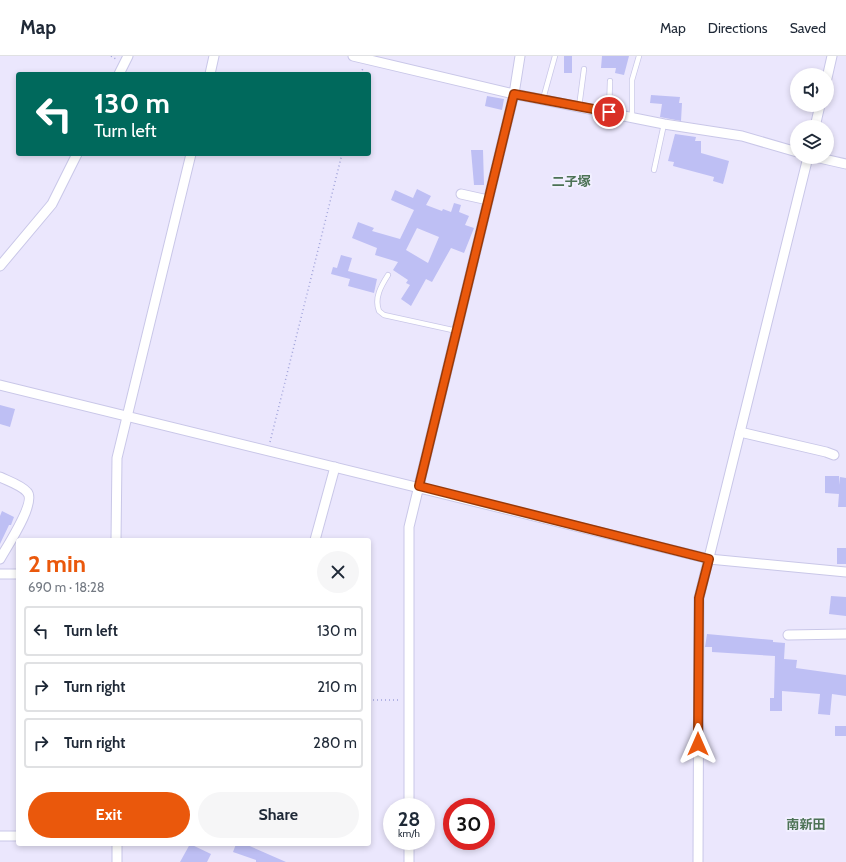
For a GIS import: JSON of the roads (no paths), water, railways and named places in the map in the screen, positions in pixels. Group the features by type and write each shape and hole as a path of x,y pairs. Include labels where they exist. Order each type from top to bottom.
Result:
{"street":[{"path":"120,72 128,56"},
{"path":"210,72 214,56"},
{"path":"353,56 514,94 664,124 742,136 790,150"},
{"path":"409,798 408,536 514,94 520,56"},
{"path":"829,68 832,56"},
{"path":"0,266 52,204 75,156"},
{"path":"116,538 116,458 190,156"},
{"path":"834,161 846,164"},
{"path":"698,862 699,598 806,164"},
{"path":"461,194 488,200"},
{"path":"0,385 335,467 419,486 709,559 846,572"},
{"path":"740,432 834,455"},
{"path":"316,538 335,467"},
{"path":"0,477 27,491 30,497 27,511 0,559"},
{"path":"0,574 16,574"},
{"path":"788,635 846,634"},
{"path":"0,836 16,836"},
{"path":"117,846 117,862"},
{"path":"409,850 409,862"}],"lane":[{"path":"543,99 556,56"},
{"path":"632,118 632,80 639,56"},
{"path":"579,107 584,69"},
{"path":"609,112 610,81"},
{"path":"654,170 664,124"},
{"path":"388,275 379,291 377,301 379,311 384,314 457,331"}],"district":[{"name":"二子塚","path":"571,181"},
{"name":"南新田","path":"806,824"}]}
